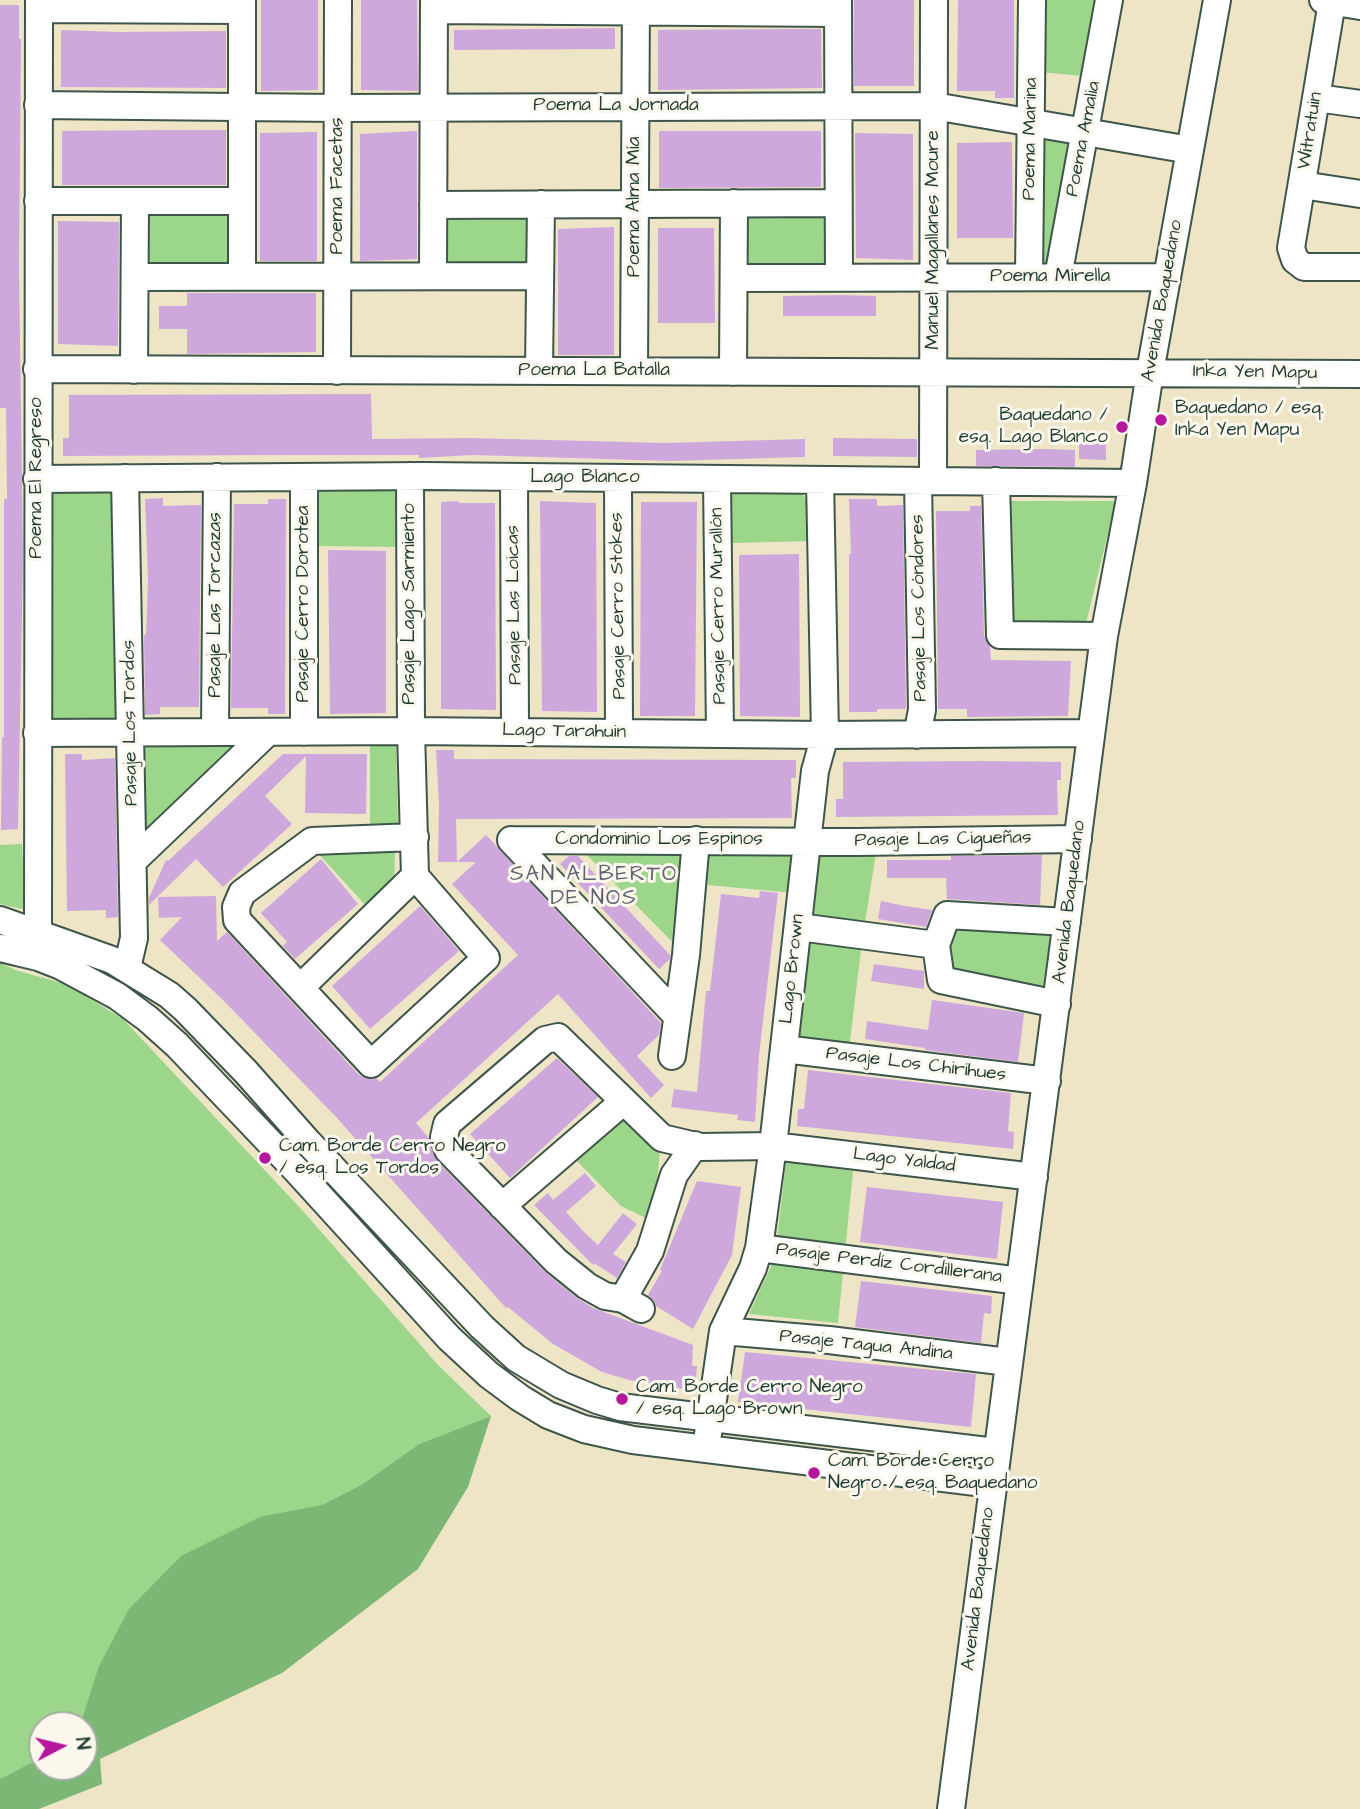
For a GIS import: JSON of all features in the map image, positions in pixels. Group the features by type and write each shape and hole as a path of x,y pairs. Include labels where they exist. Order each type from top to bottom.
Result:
{"street":[{"name":"Poema Facetas","path":"337,371 338,0"},
{"name":"Manuel Magallanes Moure","path":"926,481 933,372 934,0"},
{"name":"Poema Marina","path":"1029,277 1032,0"},
{"name":"Poema Amalia","path":"1058,277 1109,0"},
{"name":"Avenida Baquedano","path":"951,1809 1104,636 1217,0"},
{"path":"1327,1 1360,6"},
{"name":"Witratuin","path":"1327,1 1317,98 1291,248 1295,260 1309,268 1360,267"},
{"path":"39,5 242,5 242,276"},
{"name":"Poema El Regreso","path":"38,945 39,5"},
{"path":"433,276 434,5 636,5 838,6 839,278"},
{"name":"Poema Alma Mía","path":"634,372 636,5"},
{"path":"1317,98 1360,104"},
{"name":"Poema La Jornada","path":"38,105 338,108 934,106 1190,150"},
{"path":"1302,185 1360,194"},
{"path":"38,201 242,201"},
{"path":"134,370 135,201"},
{"path":"433,205 838,203"},
{"path":"538,371 541,204"},
{"path":"733,372 734,204"},
{"path":"135,277 540,276"},
{"name":"Poema Mirella","path":"734,278 1167,277"},
{"name":"Poema La Batalla","path":"37,369 1150,372"},
{"name":"Inka Yen Mapu","path":"1150,372 1360,374"},
{"name":"Lago Blanco","path":"37,478 410,476 1133,483"},
{"name":"Pasaje Lago Sarmiento","path":"410,476 411,731 415,876"},
{"name":"Pasaje Las Torcazas","path":"215,732 217,477"},
{"name":"Pasaje Cerro Dorotea","path":"304,477 304,732"},
{"name":"Pasaje Las Loicas","path":"514,477 515,732"},
{"name":"Pasaje Los Tordos","path":"125,478 134,860 134,938 127,968"},
{"name":"Pasaje Cerro Stokes","path":"618,478 620,733"},
{"name":"Pasaje Cerro Murallón","path":"717,479 720,734"},
{"name":"Lago Brown","path":"706,1450 723,1331 753,1268 759,1248 785,1049 815,771 825,735 820,480"},
{"name":"Pasaje Los Cóndores","path":"918,734 922,710 926,481"},
{"path":"996,481 1000,635 1104,636"},
{"path":"134,860 268,732"},
{"name":"Lago Tarahuin","path":"37,733 1091,733"},
{"path":"301,987 415,876 486,958 372,1064 237,920 236,907 242,893 312,841 415,837"},
{"name":"Pasaje Las Cigueñas","path":"808,840 856,842 1078,839"},
{"name":"Condominio Los Espinos","path":"677,1016 511,840 808,840"},
{"path":"672,1056 686,955 696,840"},
{"path":"1057,1004 941,980 936,945 947,915 1067,922"},
{"path":"0,920 117,996 163,1032 296,1170 449,1338 504,1387 548,1415 584,1429 621,1438 992,1484"},
{"path":"799,927 936,945"},
{"path":"0,948 38,945 127,968 185,1009 482,1327 516,1357 561,1385 597,1400 632,1408 996,1452"},
{"name":"Lago Yaldad","path":"502,1206 448,1150 443,1137 447,1124 545,1040 558,1037 662,1138 695,1145 773,1146 1034,1177"},
{"name":"Pasaje Los Chirihues","path":"785,1049 1046,1082"},
{"path":"624,1101 502,1206 556,1261 587,1286 606,1296 632,1304 674,1175 695,1145"},
{"name":"Pasaje Perdíz Cordillerana","path":"759,1248 1020,1281"},
{"name":"Pasaje Tagua Andina","path":"723,1331 829,1340 1008,1362"}],"green space":[{"path":"1041,0 1097,0 1082,76 1040,72"},
{"path":"1037,133 1074,137 1054,264 1034,262"},
{"path":"147,210 232,213 229,267 150,270 143,263"},
{"path":"749,210 821,210 829,218 830,262 819,269 746,270 741,219"},
{"path":"529,212 536,264 442,265 441,222 449,213"},
{"path":"117,490 118,722 49,722 47,493"},
{"path":"314,490 398,491 399,547 317,546"},
{"path":"730,492 801,494 811,502 811,541 732,543"},
{"path":"1006,501 1116,501 1085,627 1007,628"},
{"path":"135,739 249,739 148,837 135,836"},
{"path":"396,744 398,829 370,829 370,746"},
{"path":"22,844 26,910 0,904 0,845"},
{"path":"877,847 849,1050 796,1047 816,895 686,883 681,951 581,849"},
{"path":"315,850 395,850 394,889 369,909"},
{"path":"947,915 1067,922 1057,1004 941,980"},
{"path":"0,963 18,971 66,984 123,1019 302,1210 438,1365 491,1416 419,1444 361,1485 322,1505 262,1516 98,1668 84,1711 28,1711 28,1764 0,1779"},
{"path":"621,1114 641,1138 660,1151 655,1204 650,1220 621,1206 574,1158"},
{"path":"786,1162 853,1171 838,1323 749,1314 771,1266 776,1247"},
{"path":"491,1416 468,1487 418,1569 282,1673 100,1759 102,1784 39,1809 0,1809 0,1779 28,1764 28,1781 98,1781 98,1711 84,1711 98,1668 129,1609 181,1556 262,1516 322,1505 361,1485 419,1444"}],"building":[{"path":"261,0 318,0 318,90 261,91"},
{"path":"361,0 417,0 418,91 361,90"},
{"path":"854,0 914,0 914,86 854,86"},
{"path":"958,0 1014,0 1014,98 995,98 995,91 957,91"},
{"path":"0,5 19,5 21,39 19,268 23,557 18,829 1,830 4,737 4,499 7,499 6,408 0,408"},
{"path":"615,28 615,49 454,50 454,30"},
{"path":"821,29 822,88 658,90 658,30"},
{"path":"61,30 226,31 226,88 61,87"},
{"path":"226,130 226,185 62,185 62,131"},
{"path":"417,131 417,259 360,261 360,134"},
{"path":"659,131 821,131 821,187 659,188"},
{"path":"317,132 317,261 260,261 260,133"},
{"path":"855,133 913,134 913,260 856,258"},
{"path":"1012,142 1013,238 957,238 957,143"},
{"path":"58,221 119,222 118,346 58,344"},
{"path":"614,227 614,355 558,355 558,229"},
{"path":"658,228 714,228 715,323 658,323"},
{"path":"187,293 316,293 316,352 187,354 187,329 159,329 159,306 187,306"},
{"path":"783,296 876,296 876,316 783,316"},
{"path":"371,394 372,439 470,438 665,443 805,439 805,457 670,461 473,455 419,458 419,455 63,456 63,438 69,438 69,395"},
{"path":"833,438 917,439 917,457 833,456"},
{"path":"1079,441 1106,442 1106,460 1079,459"},
{"path":"976,450 1075,450 1075,467 976,466"},
{"path":"163,498 163,506 201,505 199,707 160,707 160,714 145,715 144,635 148,580 145,499"},
{"path":"268,499 286,499 285,714 268,714 268,708 231,708 234,504 268,504"},
{"path":"849,499 877,499 877,506 903,505 906,709 849,712"},
{"path":"540,501 596,503 597,712 542,711"},
{"path":"441,502 495,503 496,710 441,709"},
{"path":"641,502 697,502 695,716 640,716"},
{"path":"970,506 981,506 984,635 990,647 991,660 1071,661 1068,716 967,717 967,709 938,709 936,511 970,511"},
{"path":"328,550 386,551 386,713 330,714"},
{"path":"799,554 800,717 740,716 739,555"},
{"path":"436,750 454,750 454,759 796,760 796,778 791,778 792,818 456,819 457,862 438,862"},
{"path":"65,754 82,754 82,760 115,758 118,917 106,918 106,910 67,911"},
{"path":"283,754 367,754 366,814 305,813 306,756 265,796 292,824 223,887 196,859 149,905 149,898 166,860"},
{"path":"843,762 1061,762 1061,780 1057,780 1058,815 836,817 836,799 843,799"},
{"path":"486,835 661,1023 659,1035 637,1056 664,1085 651,1098 558,994 416,1123 429,1138 437,1161 545,1272 577,1298 593,1308 693,1345 692,1366 697,1366 695,1391 629,1380 602,1372 553,1344 506,1308 337,1118 224,1001 160,940 182,917 159,918 158,897 216,896 217,941 227,932 359,1075 367,1079 376,1078 380,1082 518,955 452,884 476,862 457,862"},
{"path":"1042,855 1040,905 947,899 946,878 887,878 887,860"},
{"path":"569,856 578,856 670,955 670,959 659,969 560,864"},
{"path":"321,859 358,904 295,959 283,946 287,942 261,913"},
{"path":"760,891 778,893 759,1055 755,1122 737,1120 738,1115 671,1107 674,1089 697,1092 706,991 710,991 721,894 759,898"},
{"path":"881,901 932,910 926,927 878,919"},
{"path":"420,906 459,951 370,1029 332,986"},
{"path":"874,964 924,971 924,989 871,981"},
{"path":"932,1000 1024,1013 1018,1062 865,1039 867,1021 928,1030"},
{"path":"557,1058 598,1097 510,1178 470,1134"},
{"path":"808,1070 1011,1093 1008,1131 1014,1132 1013,1149 797,1126 798,1109 804,1109"},
{"path":"585,1173 596,1186 566,1212 585,1233 598,1245 623,1213 637,1224 613,1254 626,1262 617,1278 594,1263 593,1265 534,1205 548,1193 553,1200"},
{"path":"697,1181 741,1187 732,1255 693,1329 656,1306 648,1295 662,1271 660,1270"},
{"path":"867,1187 1003,1202 997,1259 860,1242"},
{"path":"861,1281 992,1296 991,1314 984,1313 981,1343 855,1327"},
{"path":"745,1352 976,1374 971,1427 738,1402"}],"place":[{"name":"Baquedano / esq. Inka Yen Mapu","path":"1161,420"},
{"name":"Baquedano / esq. Lago Blanco","path":"1122,427"},
{"name":"Cam. Borde Cerro Negro / esq. Los Tordos","path":"265,1158"},
{"name":"Cam. Borde Cerro Negro / esq. Lago Brown","path":"622,1399"},
{"name":"Cam. Borde Cerro Negro / esq. Baquedano","path":"814,1473"}],"district":[{"name":"SAN ALBERTO DE NOS","path":"594,888"}]}
